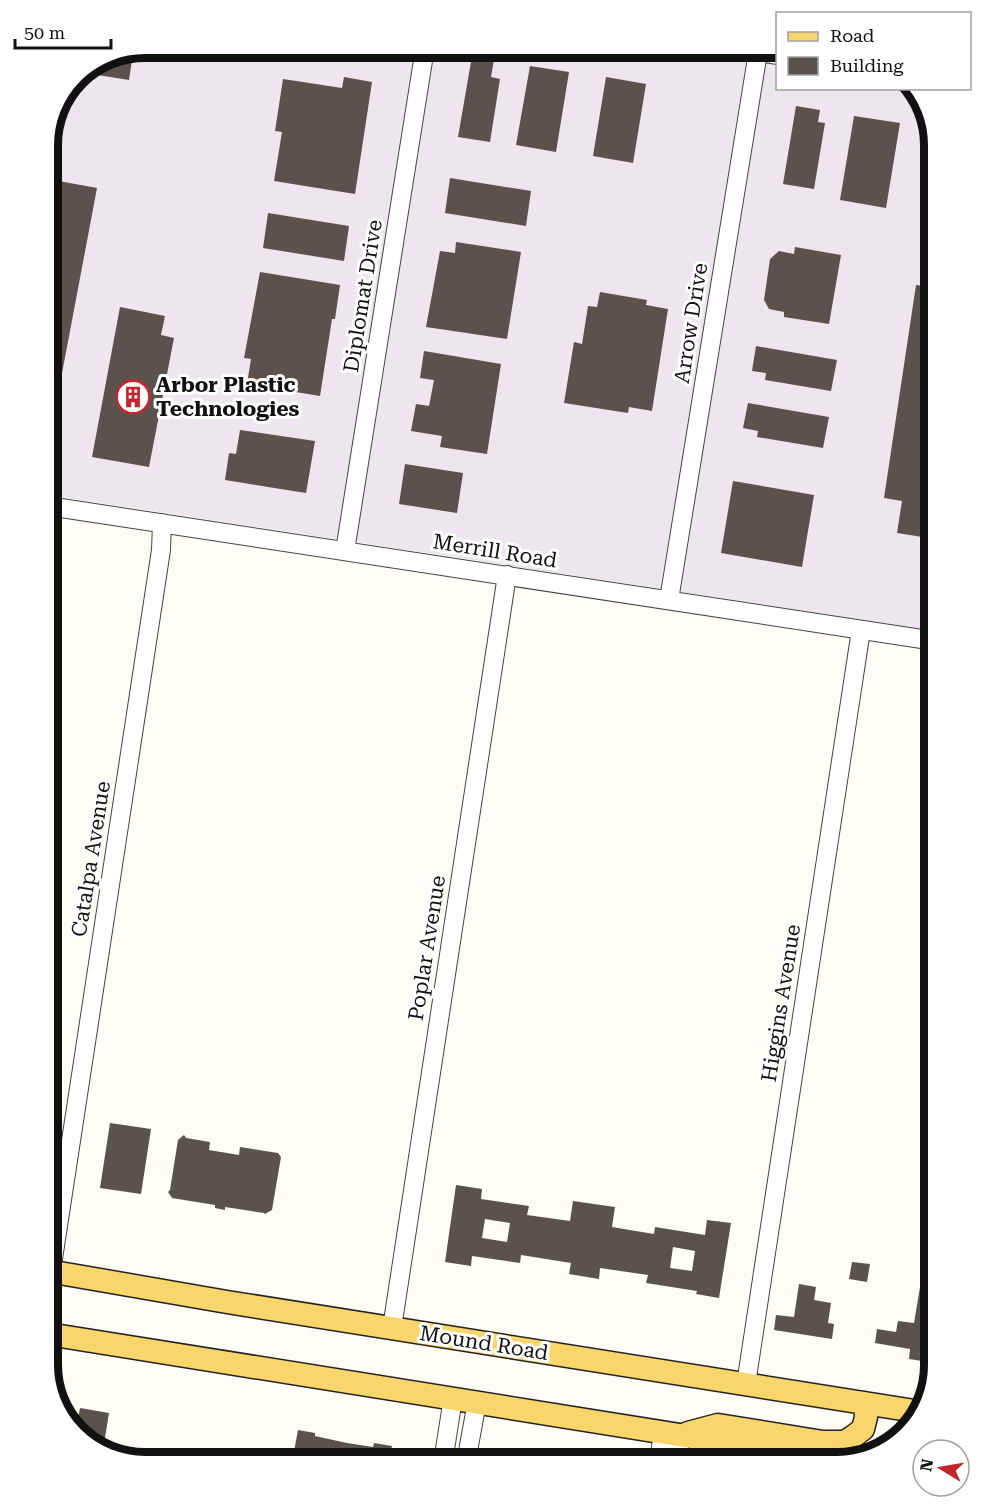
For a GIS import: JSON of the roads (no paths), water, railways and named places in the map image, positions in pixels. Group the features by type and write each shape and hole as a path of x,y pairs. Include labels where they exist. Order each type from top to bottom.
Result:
{"main road":[{"name":"Mound Road","path":"59,1279 197,1311 227,1302 911,1410"},
{"path":"59,1336 787,1452"},
{"path":"672,1433 718,1425 823,1442 845,1442 863,1428 866,1417 865,1403"}],"street":[{"name":"Diplomat Drive","path":"345,551 424,59"},
{"name":"Arrow Drive","path":"669,600 757,59"},
{"name":"Merrill Road","path":"59,508 924,639"},
{"name":"Catalpa Avenue","path":"59,1212 159,562 162,524"},
{"name":"Poplar Avenue","path":"392,1328 507,575"},
{"name":"Higgins Avenue","path":"746,1384 861,630"},
{"path":"445,1451 453,1398"},
{"path":"468,1451 477,1402"},
{"path":"664,1452 672,1433"},
{"path":"672,1433 675,1452"}],"place":[{"name":"Arbor Plastic Technologies","path":"133,397"}]}
